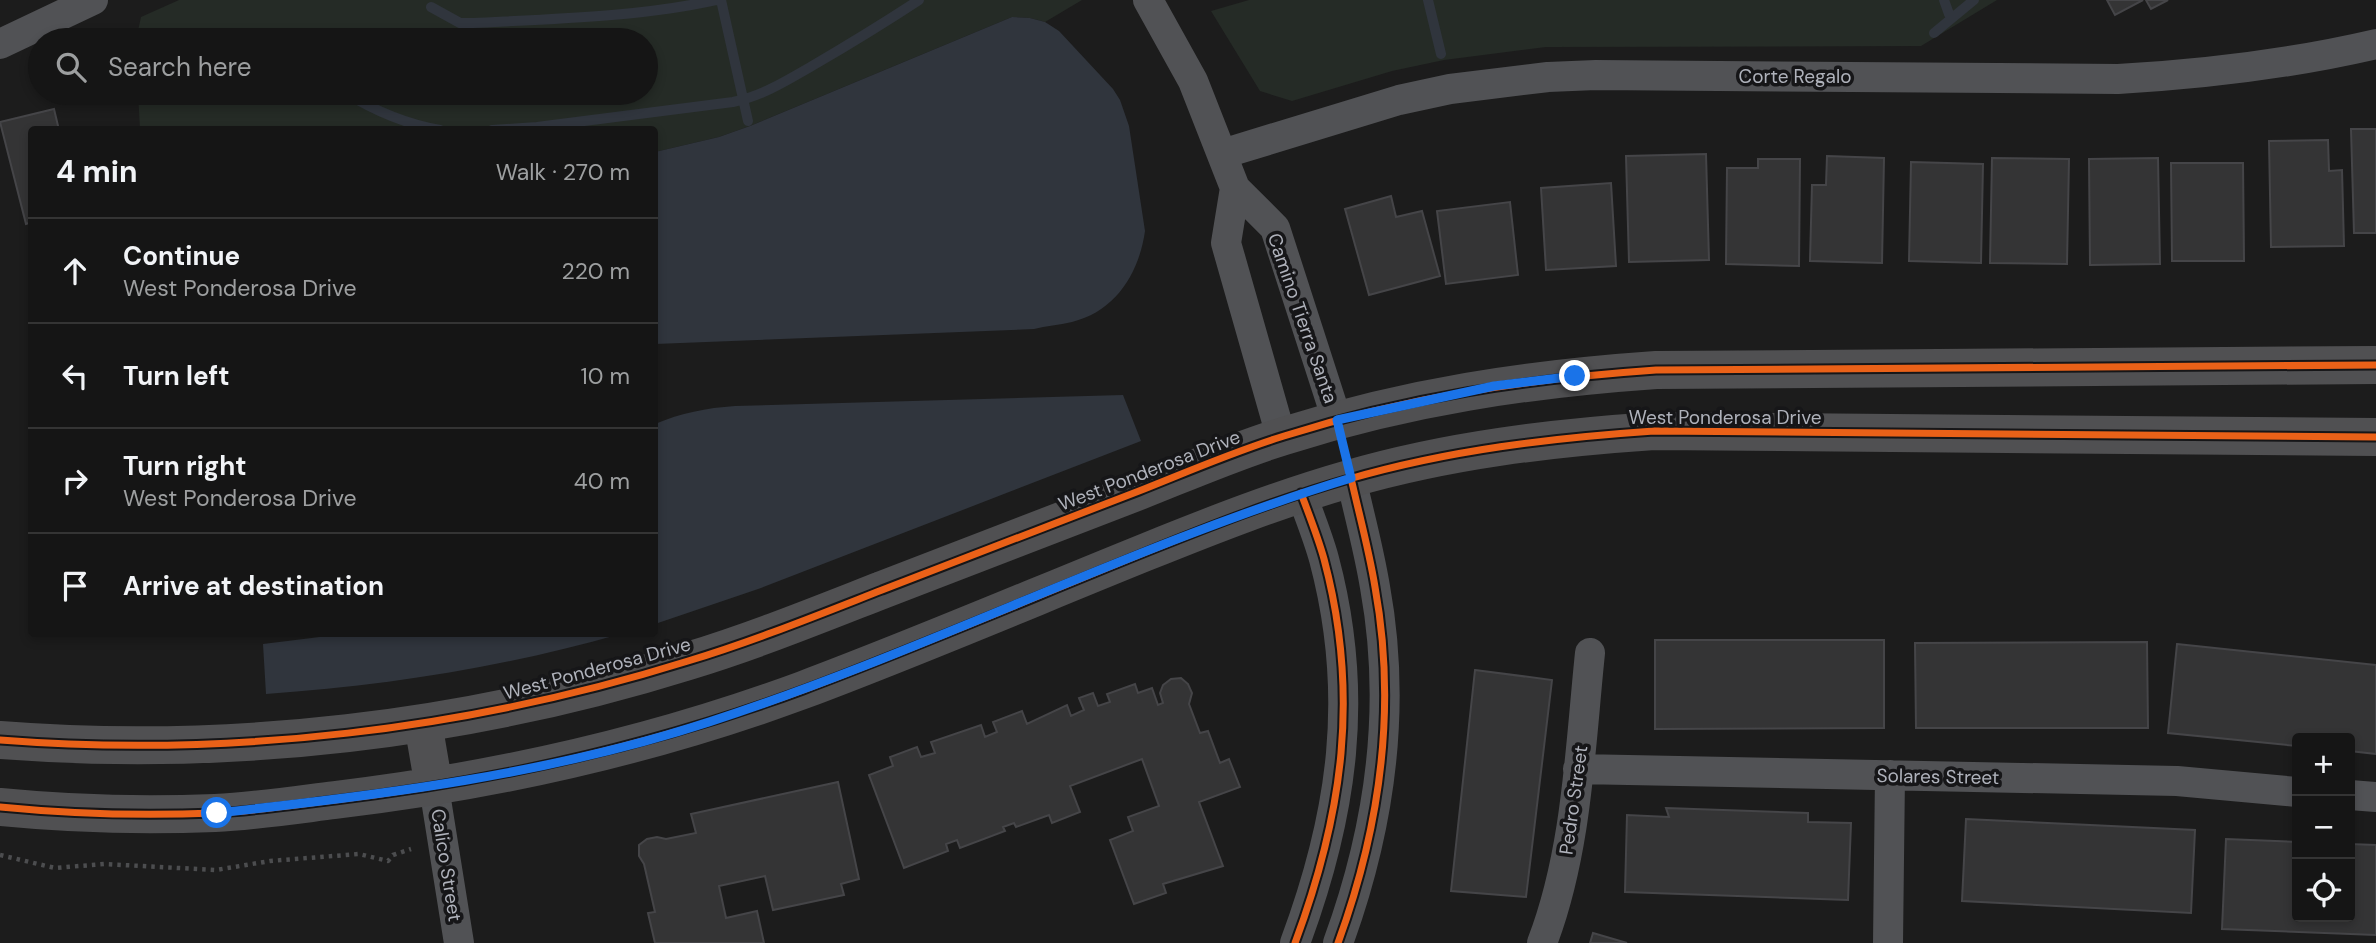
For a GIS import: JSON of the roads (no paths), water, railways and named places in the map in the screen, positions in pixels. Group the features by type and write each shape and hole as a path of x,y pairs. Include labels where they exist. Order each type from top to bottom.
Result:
{"main road":[{"name":"West Ponderosa Drive","path":"0,740 61,745 159,747 321,736 423,723 509,708 702,657 790,626 1281,436 1337,420 1494,386 1656,370 2376,365"},
{"path":"1337,420 1351,478"},
{"name":"West Ponderosa Drive","path":"0,807 87,814 217,813 434,787 511,774 610,751 708,723 804,689 1251,510 1351,478 1409,463 1491,447 1572,436 1654,431 2376,437"},
{"path":"1281,436 1301,493"},
{"path":"423,723 434,787"}],"street":[{"path":"34,28 93,0"},
{"name":"Camino Tierra Santa","path":"1149,0 1193,81 1235,188 1275,228 1337,420"},
{"path":"0,44 28,31"},
{"name":"Corte Regalo","path":"1222,154 1399,100 1501,81 1596,75 2118,79 2194,75 2271,66 2376,44"},
{"path":"1235,188 1226,243 1281,436"},
{"path":"1338,943 1355,897 1369,845 1379,792 1384,738 1382,637 1375,586 1351,478"},
{"path":"1295,943 1316,885 1329,835 1338,784 1343,701 1340,642 1333,596 1324,556 1301,493"},
{"name":"Pedro Street","path":"1542,943 1561,877 1570,833 1590,653"},
{"name":"Solares Street","path":"1578,769 2177,781 2292,792"},
{"path":"1888,943 1891,775"},
{"name":"Calico Street","path":"434,787 459,943"},
{"path":"2355,795 2376,797"}],"waterway":[{"path":"431,7 460,23 473,23 626,14 716,0"},
{"path":"721,0 748,121"},
{"path":"545,126 744,99 793,77 919,0"},
{"path":"1428,0 1441,54"},
{"path":"1944,0 1949,14"},
{"path":"1934,33 1974,0"},
{"path":"366,105 423,126"}]}
